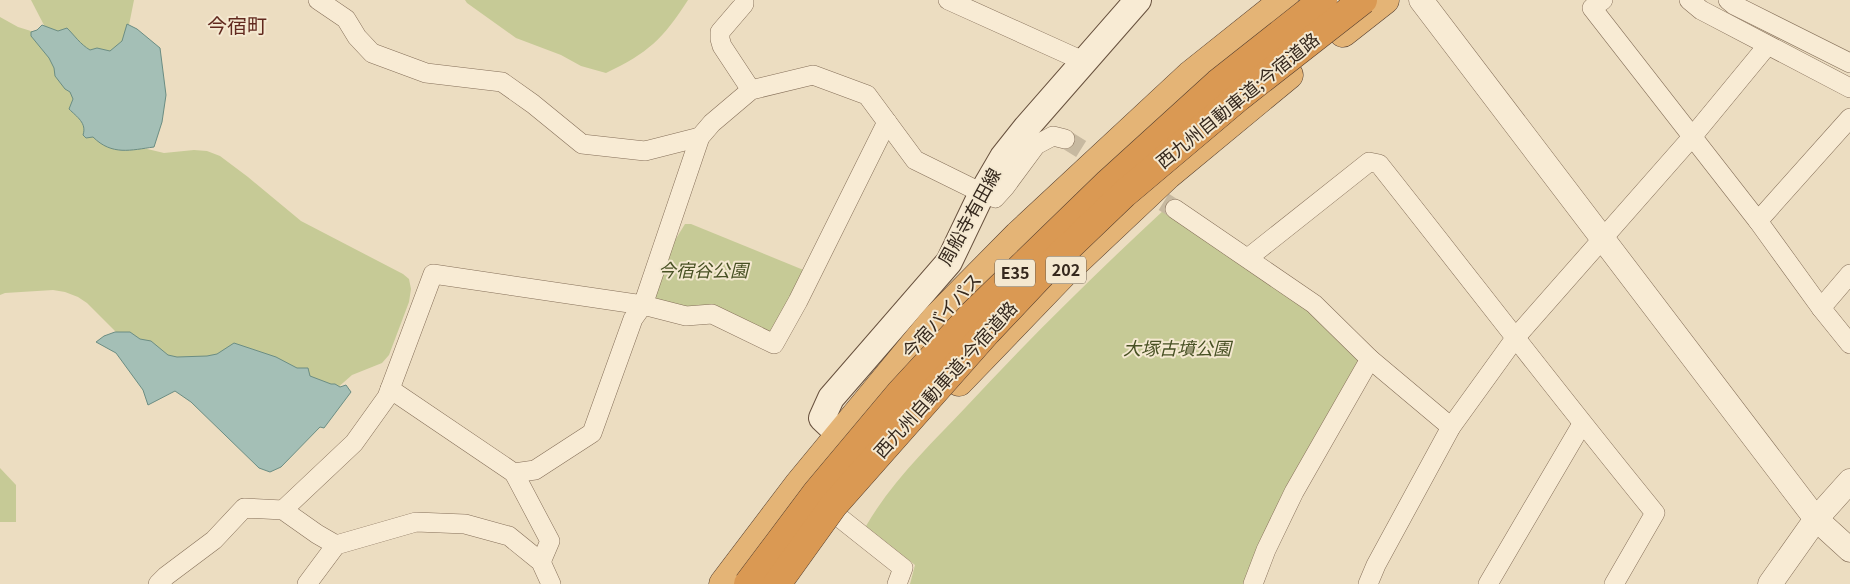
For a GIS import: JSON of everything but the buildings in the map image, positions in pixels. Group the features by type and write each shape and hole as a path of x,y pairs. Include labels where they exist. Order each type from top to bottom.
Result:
{"highway":[{"name":"今宿バイパス","path":"723,584 792,493 935,319 1018,235 1190,75 1284,0"},
{"name":"西九州自動車道;今宿道路","path":"748,584 817,492 900,393 972,315 1108,183 1218,83 1323,0"},
{"name":"西九州自動車道;今宿道路","path":"777,584 833,506 962,360 1054,261 1124,194 1239,97 1363,0"},
{"name":"202","path":"790,584 840,518 938,404 1063,274 1168,175 1265,94 1385,0"}],"main road":[{"name":"周船寺有田線","path":"840,435 822,418 831,398 949,262 982,193 1003,157 1138,0"}],"street":[{"path":"318,0 346,18 358,37 372,53 426,73 502,82 533,104 582,144 645,151 700,137"},
{"path":"744,0 744,4 720,32 720,39 722,46 751,90"},
{"path":"948,0 1083,62"},
{"path":"1421,0 1816,519 1850,550"},
{"path":"1603,0 1592,8 1758,220 1821,308 1850,344"},
{"path":"1689,0 1701,10 1850,88"},
{"path":"1728,0 1734,5 1850,63"},
{"path":"1368,584 1376,565 1451,427 1516,337 1692,137 1767,46"},
{"path":"514,474 535,470 592,433 633,319 643,305 700,137 712,123 751,90 813,75 867,95 915,160 994,198 1005,187 1036,145 1053,136 1066,139"},
{"path":"1758,220 1850,118"},
{"path":"283,510 354,443 387,397 433,274 643,305 686,316 712,314 774,344 798,301 887,122"},
{"path":"1248,258 1369,162 1379,164 1516,337 1582,424 1655,513 1614,584"},
{"path":"1176,209 1314,304 1370,359 1451,427"},
{"path":"1821,308 1850,274"},
{"path":"1252,584 1294,492 1370,359"},
{"path":"390,389 514,474 550,541 541,562"},
{"path":"1488,584 1582,424"},
{"path":"1770,584 1816,519 1850,481"},
{"path":"158,584 214,540 244,508 283,510 316,534 336,545"},
{"path":"840,518 903,568 897,584"},
{"path":"307,584 336,545 416,522 465,524 509,536 541,562 551,584"}],"green space":[{"path":"31,0 134,0 126,40 112,54 88,53 46,29"},
{"path":"465,0 688,0 671,25 653,44 633,59 606,73 581,66 561,55 516,38"},
{"path":"0,17 18,27 47,36 114,141 164,153 194,150 207,151 220,156 301,221 403,274 409,279 411,289 409,302 389,355 382,363 352,375 335,390 223,357 172,362 121,337 87,303 78,297 53,290 5,293 0,295"},
{"name":"大塚古墳公園","path":"1165,209 1304,304 1360,355 1361,365 1246,584 910,584 915,565 866,526 876,509 900,478 1014,356"},
{"name":"今宿谷公園","path":"685,224 691,224 806,271 774,332 767,333 660,305 653,297 669,250"},
{"path":"0,468 16,485 16,522 0,522"}],"water":[{"path":"127,24 137,29 160,48 166,95 162,122 154,147 122,150 107,147 93,137 86,138 83,135 84,127 69,109 73,99 70,92 65,89 55,76 54,68 49,58 31,36 31,32 37,30 42,25 58,31 67,28 80,43 90,50 97,48 110,51 122,41"},
{"path":"115,332 130,332 140,339 151,341 168,355 177,357 217,354 234,343 276,357 297,368 308,368 310,376 340,387 346,385 351,392 324,428 320,427 281,467 270,472 259,468 191,402 175,391 148,405 143,390 116,353 96,342 104,336"}],"tunnel":[{"path":"1065,139 1107,165"},
{"path":"1140,187 1175,209"}],"district":[{"name":"今宿町","path":"237,26"}]}
